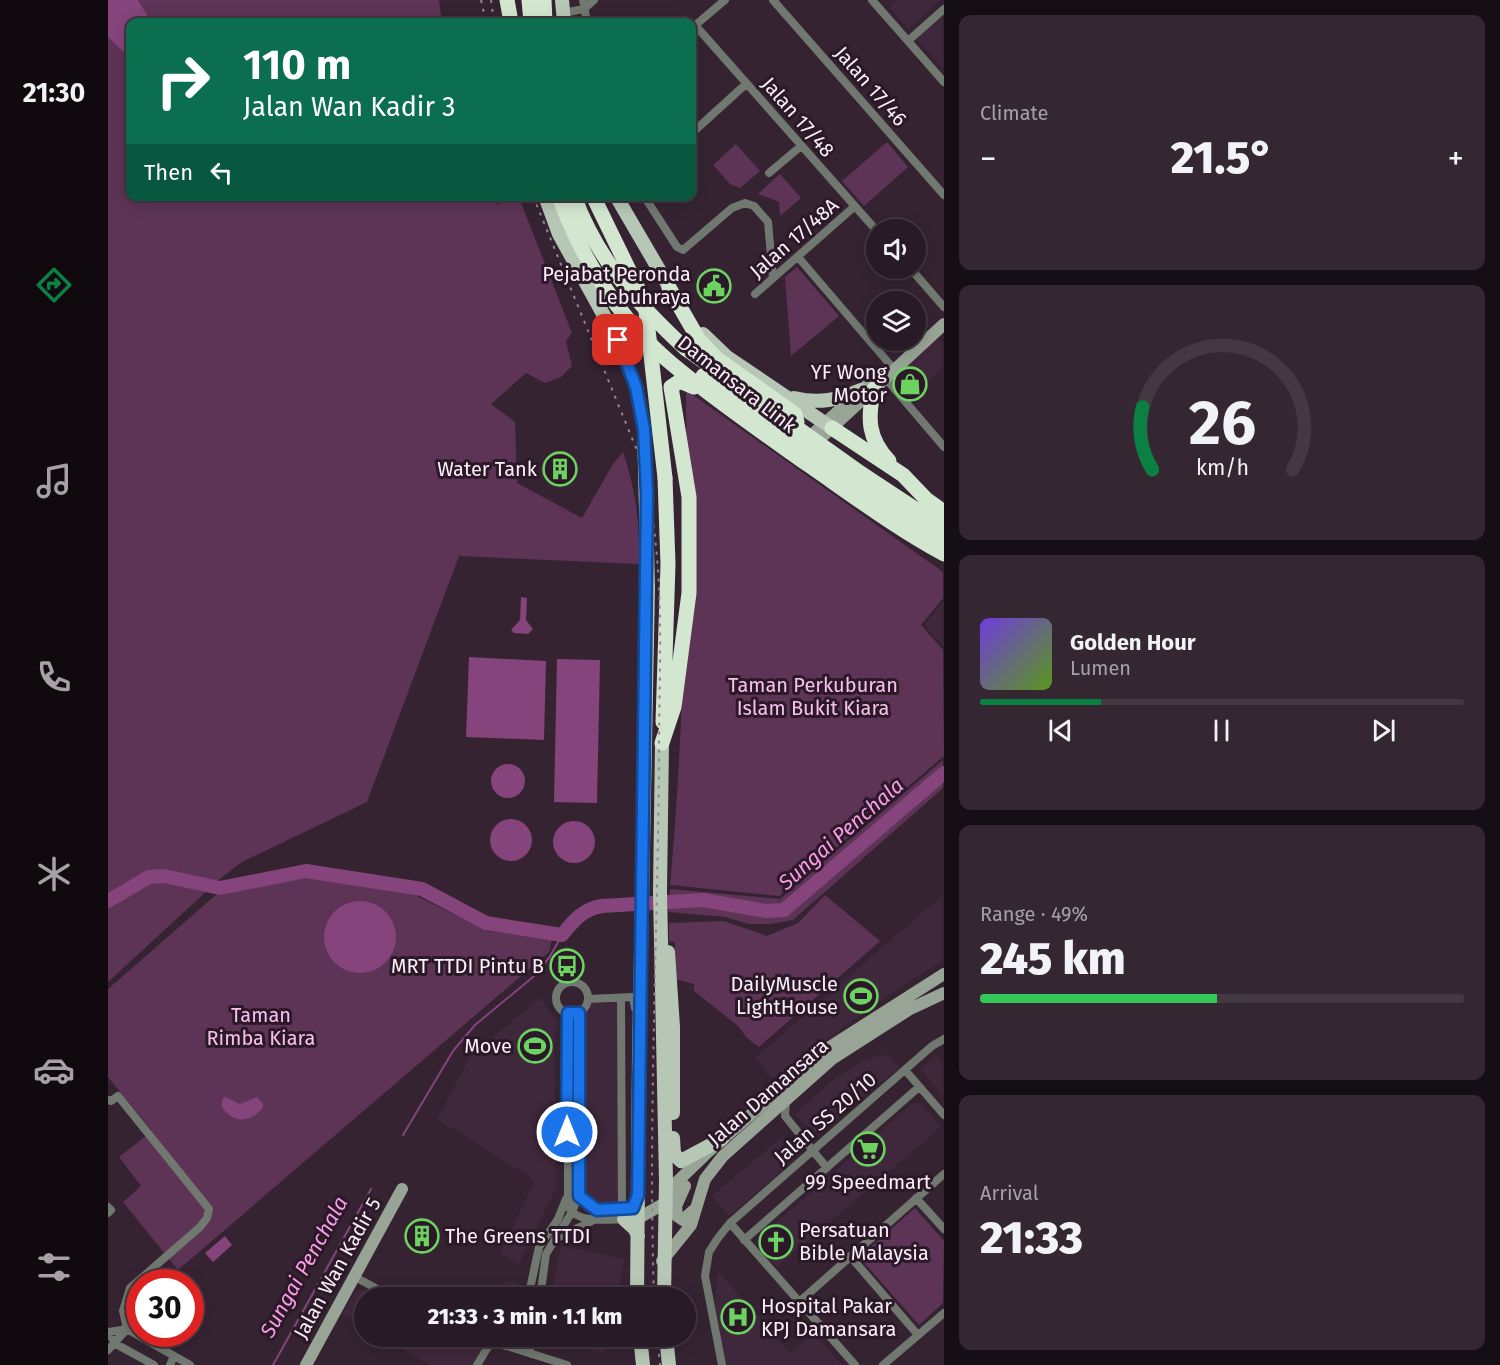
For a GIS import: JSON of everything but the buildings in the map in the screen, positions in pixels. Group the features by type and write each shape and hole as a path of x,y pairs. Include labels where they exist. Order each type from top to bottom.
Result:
{"highway":[{"path":"507,0 510,18"},
{"path":"529,0 531,18"},
{"path":"544,0 545,18"},
{"path":"553,0 561,14"},
{"name":"Damansara Link","path":"561,201 584,253 602,282 632,322 670,363 713,396 923,543 944,554"},
{"name":"Damansara Link","path":"576,201 598,251 620,283 650,316 686,349 862,474 944,528"},
{"path":"596,201 634,275 645,303 665,478 668,564 662,743"},
{"path":"602,282 680,358 944,544"},
{"path":"669,288 699,340 716,358 795,414 797,422 795,427 791,430 777,428"},
{"path":"662,743 674,707 689,593 689,497 671,387 680,381 713,396"},
{"path":"868,390 871,435 880,452 926,499"},
{"path":"828,425 903,475"},
{"path":"840,471 835,461 840,453 850,451 944,512"},
{"path":"923,543 944,563"}],"main road":[{"path":"547,201 559,234 618,340 636,387 644,429 648,588 638,1195 628,1216 638,1236 637,1287"},
{"path":"619,201 669,288 706,338 727,357 828,425"},
{"path":"805,447 868,390 941,332"},
{"path":"783,395 811,402 823,402 868,390"},
{"name":"Jalan Damansara","path":"662,743 661,1041 666,1181 660,1206 663,1287"},
{"path":"661,940 669,952 671,980 674,1154 681,1161 722,1139"},
{"name":"Jalan Damansara","path":"628,1216 660,1206 678,1181 708,1152 825,1050 944,974"},
{"name":"Jalan Damansara","path":"662,1261 691,1225 705,1179 713,1167 768,1114 832,1059 910,1009 944,993"},
{"path":"660,1206 657,1096 661,1041"},
{"path":"666,1181 673,1144"},
{"path":"694,1210 683,1220 675,1212 684,1187 708,1152"},
{"name":"Jalan Wan Kadir 5","path":"306,1365 402,1189"},
{"path":"640,1347 641,1363"},
{"path":"667,1347 669,1365"}],"street":[{"path":"561,14 594,0"},
{"path":"696,24 725,0"},
{"name":"Jalan 17/46","path":"773,0 944,195"},
{"path":"872,0 944,82"},
{"path":"908,41 944,9"},
{"name":"Jalan 17/48","path":"696,29 866,219"},
{"path":"696,129 746,84"},
{"path":"770,173 801,146"},
{"path":"647,201 677,247 683,250 732,208 745,203 754,206 768,222 773,278"},
{"name":"Jalan 17/48A","path":"756,294 855,206"},
{"path":"798,257 890,372 944,447"},
{"path":"920,279 944,307"},
{"path":"573,982 582,986 588,999 579,1013 568,1013 560,1008 557,998 563,986 573,982"},
{"path":"588,999 633,997 639,1031"},
{"path":"621,998 628,1216"},
{"path":"568,1013 567,1197 572,1212"},
{"path":"541,1287 544,1261 552,1241 572,1212 579,1196 579,1013"},
{"name":"Jalan SS 20/10","path":"722,1365 706,1289 705,1262 713,1245 730,1223 905,1070 944,1040"},
{"path":"905,1070 944,1115"},
{"name":"Jalan SS 20/10","path":"744,1240 920,1087"},
{"path":"108,1100 111,1101 118,1096 209,1209 207,1218 200,1227 153,1269"},
{"path":"784,1116 786,1098"},
{"path":"768,1114 784,1116 827,1168"},
{"path":"799,1302 944,1174"},
{"path":"579,1196 597,1210 628,1216"},
{"path":"530,1287 539,1247 558,1219 567,1197"},
{"path":"916,1198 944,1229"},
{"path":"108,1207 111,1210 108,1213"},
{"path":"572,1212 594,1220"},
{"path":"552,1241 594,1220 628,1216"},
{"path":"730,1223 855,1365"},
{"path":"850,1256 918,1335"},
{"path":"355,1277 374,1287"},
{"path":"126,1293 123,1311 126,1324"},
{"path":"883,1365 944,1313"},
{"path":"126,1329 108,1332 116,1344 154,1365"},
{"path":"108,1350 116,1344 126,1330"},
{"path":"158,1347 190,1365"},
{"path":"477,1365 488,1347"},
{"path":"507,1347 567,1365"},
{"path":"529,1347 531,1354"},
{"path":"170,1365 174,1356"}],"shaded area":[{"path":"108,0 138,0 149,18 126,18 126,54 108,37"},
{"path":"897,0 940,0 908,29 889,7"},
{"path":"943,15 943,69 917,39"},
{"path":"938,338 943,344 943,368 907,398 891,379 923,351 926,351"},
{"path":"521,597 527,598 526,620 533,629 528,634 514,633 511,630 520,620"},
{"path":"943,602 943,646 924,625"},
{"path":"469,657 546,661 544,740 466,737"},
{"path":"557,659 600,660 597,803 554,802"},
{"path":"508,764 520,769 525,781 520,793 508,798 496,793 491,781 496,769"},
{"path":"511,819 519,820 526,825 531,832 531,848 526,855 519,860 511,861 503,860 496,855 491,848 490,840 491,832 496,825 503,820"},
{"path":"574,821 582,822 589,827 594,834 594,850 589,857 582,862 574,863 566,862 559,857 554,850 553,842 554,834 559,827 566,822"},
{"path":"943,895 943,961 895,990 772,1079 755,1058"},
{"path":"360,901 380,907 390,917 396,937 390,957 380,967 360,973 340,967 330,957 324,937 330,917 340,907"},
{"path":"540,998 557,1022 554,1036 556,1188 519,1264 500,1254 535,1180 437,1119 470,1057"},
{"path":"593,1000 620,1000 620,1207 597,1207 582,1194 581,1017"},
{"path":"880,1055 890,1056 899,1067 815,1137 795,1114 835,1078 860,1062"},
{"path":"936,1055 943,1063 943,1096 920,1069"},
{"path":"225,1097 240,1104 257,1097 263,1107 248,1119 237,1119 226,1113 222,1107 222,1100"},
{"path":"913,1103 922,1104 941,1127 777,1267 759,1246 758,1239"},
{"path":"783,1136 800,1155 729,1216 712,1196"},
{"path":"225,1236 232,1245 213,1262 205,1253"},
{"path":"561,1246 625,1259 619,1287 553,1287"},
{"name":"Hospital Pakar KPJ Damansara","path":"718,1271 790,1354 814,1333 842,1365 725,1365 715,1301"},
{"path":"512,1281 523,1287 489,1287"},
{"path":"354,1294 354,1321 342,1314"},
{"path":"398,1347 481,1347 482,1352 474,1365 430,1365"},
{"path":"574,1347 606,1347 605,1353"}],"green space":[{"path":"108,0 439,0 441,18 126,18 126,201 495,201 496,204 520,201 572,333 566,341 572,366 561,377 545,383 526,373 491,404 515,422 517,483 582,518 613,464 623,452 631,480 638,521 639,564 459,556 367,802 242,862 221,878 108,982"},
{"path":"887,142 908,167 864,206 842,181"},
{"path":"736,144 760,171 740,188 730,184 713,165"},
{"path":"780,174 801,198 780,216 779,202 758,194"},
{"path":"797,267 839,316 791,356 785,277"},
{"name":"Taman Perkuburan Islam Bukit Kiara","path":"686,390 943,572 943,598 921,625 943,650 944,756 779,896 670,885 679,762 684,638"},
{"path":"943,760 943,788 793,920 771,924 749,924 725,917 668,912 670,889 780,899"},
{"name":"Taman Rimba Kiara","path":"308,875 411,893 487,931 552,938 549,952 177,1269 123,1202 141,1186 119,1157 152,1131 108,1077 108,989 218,893"},
{"path":"825,895 880,941 759,1047 747,1038 738,1026 694,991 694,984 675,979 675,942 669,941 669,923 724,921 767,936 798,923"},
{"path":"915,1208 944,1241 943,1303 919,1325 859,1257"}],"waterway":[{"path":"108,901 149,877 164,876 220,888 306,871 422,889 486,923 562,935 579,916 602,906 703,900 766,911 784,910 944,773"},
{"name":"Sungai Penchala","path":"403,1135 453,1051 475,1025 533,977 549,958 562,935"},
{"name":"Sungai Penchala","path":"273,1365 371,1189"}],"railway":[{"path":"481,0 485,18"},
{"path":"491,0 493,18"},
{"path":"535,201 636,448 653,523 660,599 652,1162 654,1287"},
{"path":"658,1347 660,1365"}],"place":[{"name":"Pejabat Peronda Lebuhraya","path":"714,286"},
{"name":"YF Wong Motor","path":"910,384"},
{"name":"Water Tank","path":"560,469"},
{"name":"MRT TTDI Pintu B","path":"567,966"},
{"name":"DailyMuscle LightHouse","path":"861,996"},
{"name":"Move","path":"535,1046"},
{"name":"99 Speedmart","path":"868,1149"},
{"name":"The Greens TTDI","path":"422,1236"},
{"name":"Persatuan Bible Malaysia","path":"776,1242"},
{"name":"Hospital Pakar KPJ Damansara","path":"738,1317"}],"route":[{"path":"567,1132 568,1013 579,1013 579,1196 586,1204 597,1210 633,1208 638,1195 644,890 647,495 644,429 636,387 618,340"}]}
